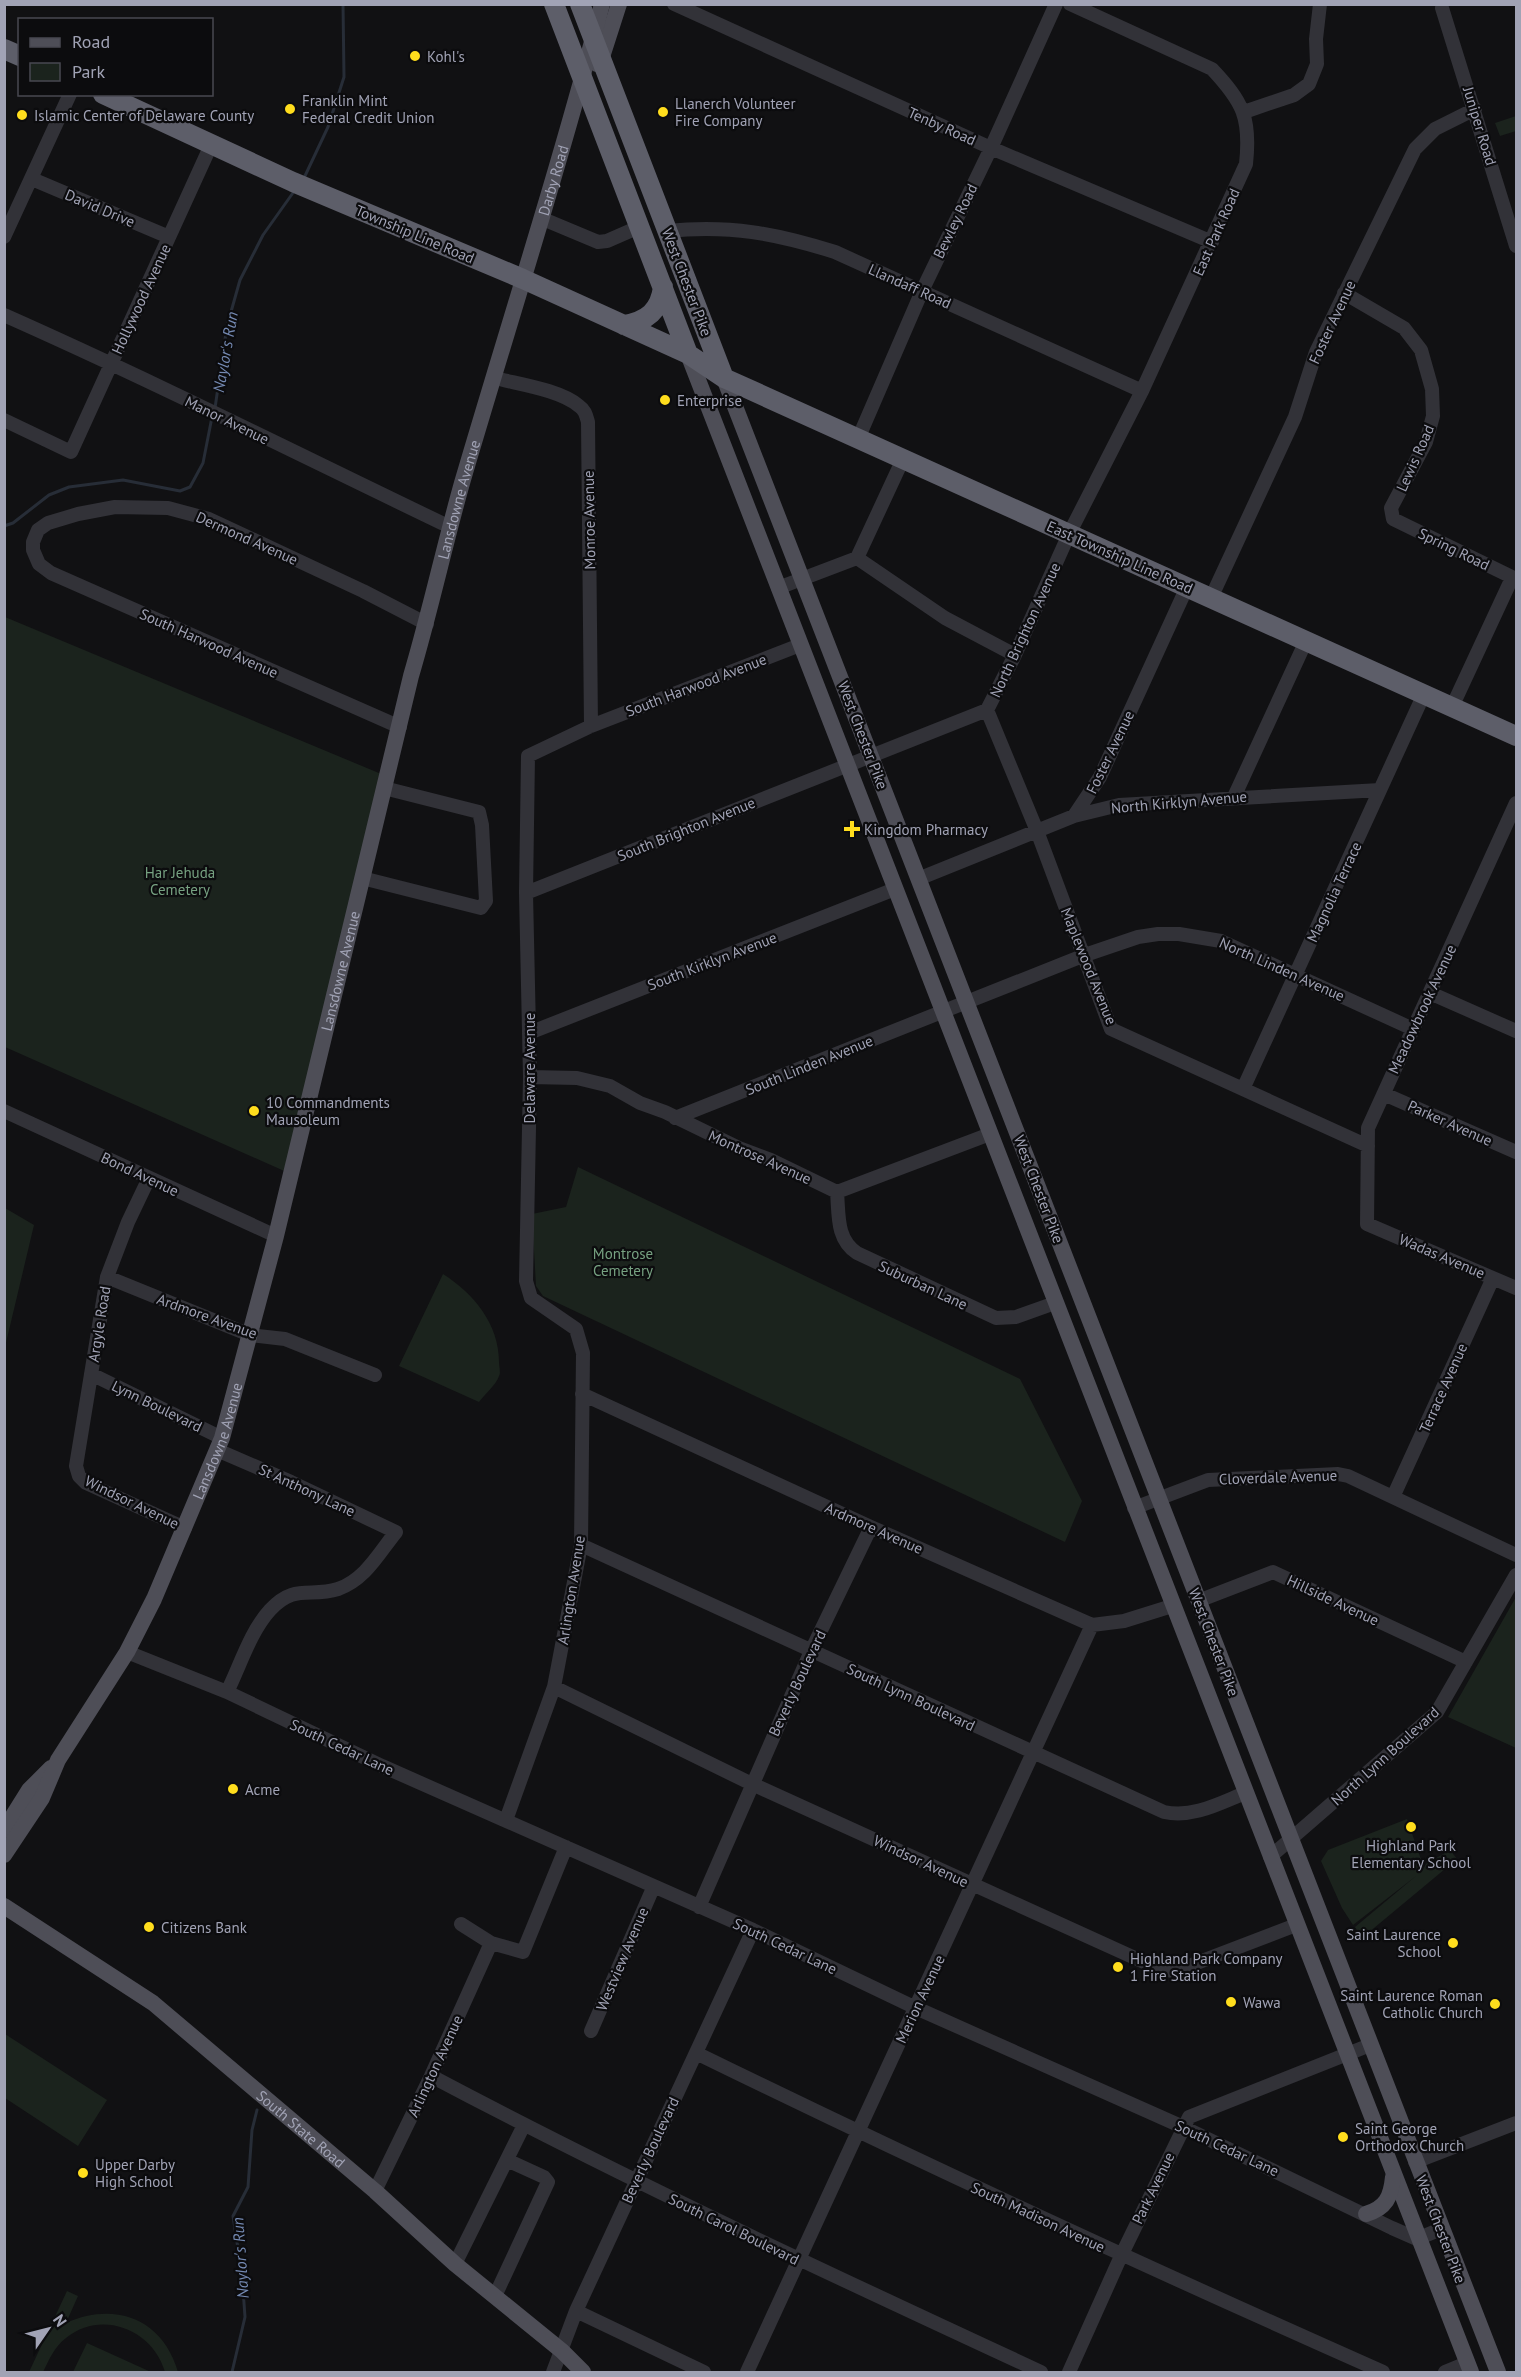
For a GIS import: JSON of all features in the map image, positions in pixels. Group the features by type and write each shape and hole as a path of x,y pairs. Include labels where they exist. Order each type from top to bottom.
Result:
{"highway":[{"name":"West Chester Pike","path":"554,4 688,354"},
{"name":"West Chester Pike","path":"580,4 724,378"},
{"name":"Township Line Road","path":"107,96 298,184 524,279 688,354 724,378"},
{"path":"624,325 650,316 660,304 663,287"},
{"name":"East Township Line Road","path":"724,378 1516,736"}],"main road":[{"name":"Darby Road","path":"583,81 601,60 615,6"},
{"name":"Darby Road","path":"524,279 583,81 593,38 615,6"},
{"name":"Lansdowne Avenue","path":"58,1760 127,1652 154,1599 219,1444 276,1236 411,676 427,624 450,527 524,279"},
{"name":"West Chester Pike","path":"688,354 1469,2368"},
{"name":"West Chester Pike","path":"724,378 1498,2373"},
{"path":"4,1830 29,1790 58,1760"},
{"path":"4,1855 42,1798 58,1760"},
{"name":"South State Road","path":"4,1906 153,2004 375,2191 455,2264 562,2351 583,2373"},
{"path":"1387,2159 1401,2166 1415,2162"},
{"path":"1366,2214 1386,2204 1391,2195 1394,2176"}],"street":[{"name":"Tenby Road","path":"674,4 991,148 1212,242"},
{"name":"Bewley Road","path":"858,439 922,291 991,148 1056,4"},
{"name":"East Park Road","path":"1069,534 1142,391 1212,242 1246,164 1248,140 1244,112 1228,86 1212,69 1070,4"},
{"path":"1244,112 1294,95 1309,84 1317,64 1316,39 1320,4"},
{"name":"Juniper Road","path":"1442,8 1516,246"},
{"path":"4,237 69,96"},
{"name":"Foster Avenue","path":"1211,598 1294,417 1316,352 1415,149 1435,129 1475,110"},
{"name":"Hollywood Avenue","path":"4,420 71,452 211,145"},
{"name":"David Drive","path":"32,179 169,237"},
{"path":"543,219 598,242 607,241 639,227"},
{"name":"Llandaff Road","path":"667,231 723,228 746,230 792,239 835,252 1142,391"},
{"name":"Lewis Road","path":"1344,293 1404,328 1421,350 1432,390 1433,416 1426,442 1391,508 1392,519"},
{"name":"Manor Avenue","path":"4,315 112,363 204,410 450,527"},
{"name":"Monroe Avenue","path":"495,378 549,392 580,406 586,413 588,422 591,726"},
{"path":"778,588 857,558 903,459"},
{"name":"Dermond Avenue","path":"33,545 38,530 57,520 115,507 168,508 209,519 363,591 427,624"},
{"name":"Spring Road","path":"1392,519 1514,579"},
{"name":"North Brighton Avenue","path":"847,765 987,710 1015,655 1069,534"},
{"name":"South Harwood Avenue","path":"33,545 39,564 51,573 400,727"},
{"path":"857,558 937,613 1015,655"},
{"path":"1452,707 1514,579"},
{"name":"Foster Avenue","path":"1074,816 1100,777 1187,587"},
{"path":"1234,797 1306,641"},
{"name":"South Harwood Avenue","path":"528,756 591,726 800,645"},
{"name":"Magnolia Terrace","path":"1243,1089 1424,694"},
{"name":"Maplewood Avenue","path":"987,710 1037,831 1112,1029 1368,1146"},
{"name":"Delaware Avenue","path":"528,756 526,893 530,1077 526,1281 531,1298 576,1329 583,1353"},
{"name":"South Brighton Avenue","path":"526,893 847,765"},
{"path":"362,878 481,908 486,901 483,825 479,812 384,788"},
{"name":"North Kirklyn Avenue","path":"918,879 1074,816 1134,802 1380,790"},
{"name":"Meadowbrook Avenue","path":"1367,1224 1368,1128 1516,803"},
{"name":"South Kirklyn Avenue","path":"529,1033 895,889"},
{"name":"North Linden Avenue","path":"942,1012 1085,955 1138,937 1179,934 1221,941 1413,1029"},
{"path":"1430,993 1516,1031"},
{"name":"South Linden Avenue","path":"675,1118 942,1012"},
{"name":"Montrose Avenue","path":"530,1077 577,1078 610,1086 640,1103 665,1112 837,1192"},
{"name":"Parker Avenue","path":"1384,1094 1516,1152"},
{"name":"Bond Avenue","path":"4,1112 276,1236"},
{"path":"837,1192 990,1134"},
{"name":"Argyle Road","path":"79,1476 76,1466 107,1277 128,1222 149,1178"},
{"name":"Suburban Lane","path":"837,1192 840,1231 849,1248 857,1253 996,1317 1016,1317 1055,1303"},
{"name":"Wadas Avenue","path":"1367,1224 1516,1288"},
{"name":"Ardmore Avenue","path":"107,1277 250,1335 285,1339 375,1375"},
{"name":"Terrace Avenue","path":"1393,1497 1493,1278"},
{"name":"Arlington Avenue","path":"506,1820 554,1687 581,1545 583,1353"},
{"name":"Lynn Boulevard","path":"91,1374 219,1444"},
{"name":"Ardmore Avenue","path":"582,1394 871,1527 1092,1625"},
{"name":"St Anthony Lane","path":"219,1444 291,1482 396,1532 357,1580 337,1589 295,1592 270,1610 258,1627 227,1692"},
{"name":"Cloverdale Avenue","path":"1134,1508 1216,1478 1338,1474 1348,1476 1516,1555"},
{"name":"Windsor Avenue","path":"79,1476 86,1483 185,1528"},
{"name":"Beverly Boulevard","path":"699,1907 811,1651 871,1527"},
{"name":"South Lynn Boulevard","path":"581,1545 1164,1812 1176,1815 1195,1813 1245,1793"},
{"name":"Hillside Avenue","path":"1198,1601 1273,1572 1466,1662"},
{"name":"North Lynn Boulevard","path":"1270,1857 1429,1720 1443,1703 1516,1575"},
{"path":"1092,1625 1124,1621 1172,1606"},
{"name":"Merion Avenue","path":"747,2373 1092,1625"},
{"name":"South Cedar Lane","path":"127,1652 227,1692 382,1766 753,1930 916,2008 1183,2127 1418,2239"},
{"name":"Windsor Avenue","path":"554,1687 752,1784 1165,1970 1181,1969 1296,1925"},
{"path":"461,1924 491,1943 523,1952 566,1847"},
{"name":"Westview Avenue","path":"591,2031 653,1887"},
{"name":"Beverly Boulevard","path":"553,2373 576,2311 753,1930"},
{"name":"Arlington Avenue","path":"375,2191 431,2076 491,1943"},
{"name":"Park Avenue","path":"1069,2373 1121,2256 1189,2117 1370,2045"},
{"name":"South Madison Avenue","path":"696,2054 858,2133 1121,2256 1383,2373"},
{"name":"South Carol Boulevard","path":"431,2076 635,2181 1041,2373"},
{"path":"1415,2162 1516,2123"},
{"path":"455,2264 524,2125"},
{"path":"495,2296 548,2182 544,2177 507,2160"},
{"path":"1418,2239 1441,2229"},
{"path":"576,2311 704,2373"},
{"path":"1445,2373 1469,2368"}],"green space":[{"path":"1516,116 1516,131 1500,136 1495,123"},
{"name":"Har Jehuda Cemetery","path":"5,617 386,776 291,1174 5,1047"},
{"name":"Montrose Cemetery","path":"578,1167 1020,1379 1082,1501 1065,1542 543,1296 536,1286 532,1214 566,1207"},
{"path":"5,1208 34,1225 5,1347"},
{"path":"443,1274 465,1291 483,1311 495,1335 500,1375 479,1402 399,1366"},
{"path":"1516,1597 1516,1748 1448,1717"},
{"path":"1407,1819 1424,1868 1426,1864 1450,1850 1457,1859 1368,1933 1360,1935 1355,1927 1416,1876 1353,1925 1342,1908 1321,1861 1328,1850"},
{"path":"5,2034 107,2100 78,2146 5,2098"},
{"path":"67,2291 78,2296 66,2323 102,2314 135,2319 149,2327 161,2339 171,2354 178,2372 165,2372 159,2357 138,2335 124,2328 95,2325 80,2329 58,2345 43,2372 29,2372"},
{"path":"87,2343 151,2372 73,2372"}],"waterway":[{"name":"Naylor's Run","path":"304,178 328,127 344,77 343,4"},
{"name":"Naylor's Run","path":"215,408 227,326 240,280 263,235 295,190"},
{"name":"Naylor's Run","path":"4,526 13,523 49,495 69,487 123,480 180,491 190,487 203,463 212,417"},
{"name":"Naylor's Run","path":"232,2372 245,2317 242,2275 233,2216 248,2187 252,2130 257,2110"}],"place":[{"name":"Kohl's","path":"415,56"},
{"name":"Franklin Mint Federal Credit Union","path":"290,109"},
{"name":"Llanerch Volunteer Fire Company","path":"663,112"},
{"name":"Islamic Center of Delaware County","path":"22,115"},
{"name":"Enterprise","path":"665,400"},
{"name":"Kingdom Pharmacy","path":"852,829"},
{"name":"10 Commandments Mausoleum","path":"254,1111"},
{"name":"Acme","path":"233,1789"},
{"name":"Highland Park Elementary School","path":"1411,1827"},
{"name":"Citizens Bank","path":"149,1927"},
{"name":"Saint Laurence School","path":"1453,1943"},
{"name":"Highland Park Company 1 Fire Station","path":"1118,1967"},
{"name":"Wawa","path":"1231,2002"},
{"name":"Saint Laurence Roman Catholic Church","path":"1495,2004"},
{"name":"Saint George Orthodox Church","path":"1343,2137"},
{"name":"Upper Darby High School","path":"83,2173"}]}
